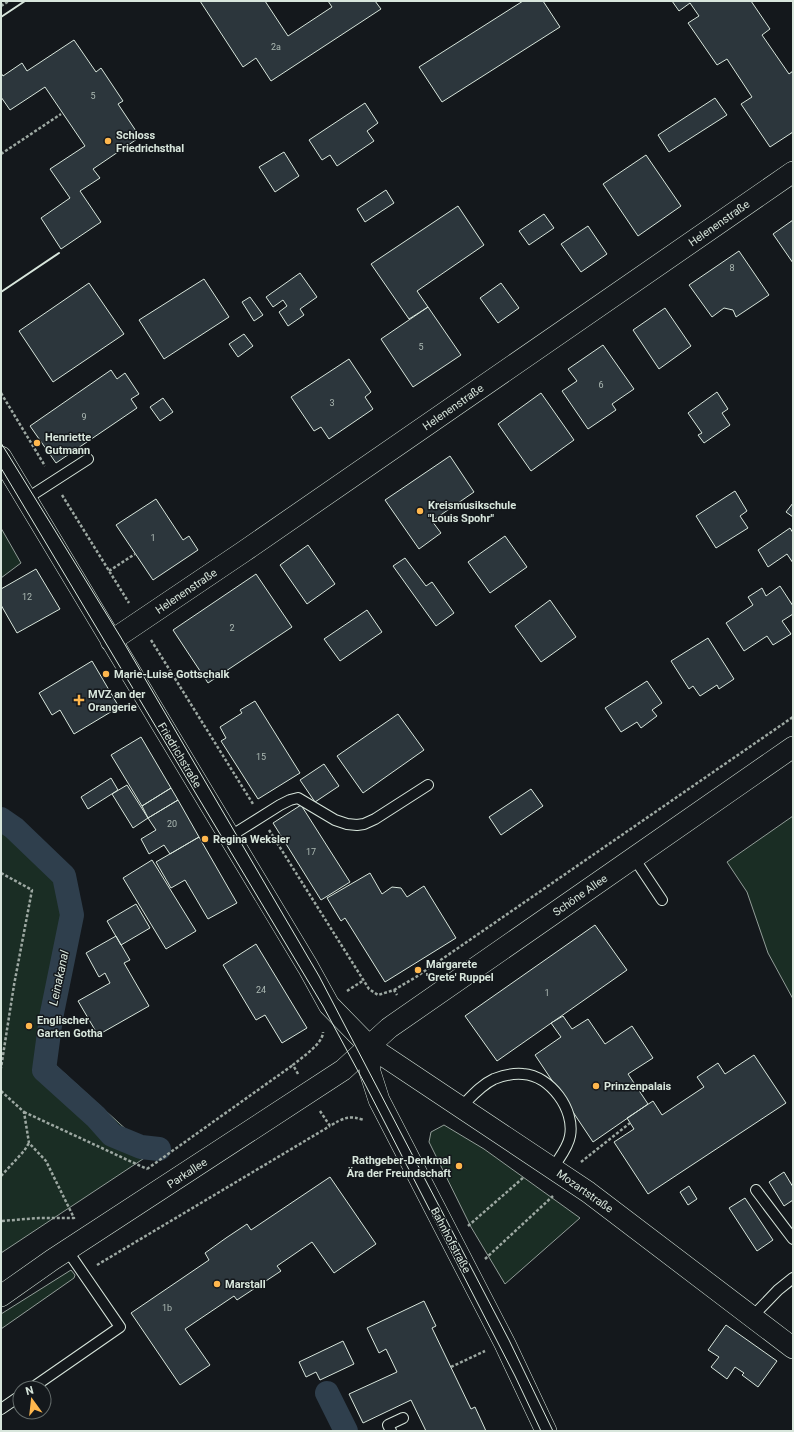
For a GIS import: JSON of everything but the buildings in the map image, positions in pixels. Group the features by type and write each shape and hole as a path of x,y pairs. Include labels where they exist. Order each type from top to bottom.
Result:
{"street":[{"name":"Helenenstraße","path":"111,641 244,552 793,172"},
{"name":"Friedrichstraße","path":"1,457 329,1005 369,1046"},
{"name":"Schöne Allee","path":"369,1046 389,1028 410,1013 793,747"},
{"name":"Mozartstraße","path":"369,1046 588,1192 793,1348"},
{"name":"Parkallee","path":"1,1296 67,1250 334,1076 369,1046"},
{"name":"Bahnhofstraße","path":"369,1046 370,1072 382,1107 505,1344 546,1431"}],"lane":[{"path":"26,499 88,459"},
{"path":"229,837 262,818 285,802 298,798 335,820 347,824 364,824 375,819 428,785"},
{"path":"634,858 662,900"},
{"path":"461,1107 483,1086 493,1080 512,1074 524,1074 542,1080 555,1092 563,1103 571,1122 570,1137 558,1172"},
{"path":"756,1190 793,1239"},
{"path":"44,1380 120,1327 67,1250"},
{"path":"752,1317 778,1290 793,1278"},
{"path":"1,1410 12,1402"},
{"path":"391,1431 388,1425 403,1418"}],"path":[{"path":"1,6 9,1"},
{"path":"1,154 61,114"},
{"path":"1,393 131,606"},
{"path":"109,571 135,554"},
{"path":"151,639 369,989 378,995 394,990 422,973 793,717"},
{"path":"1,873 32,890 14,984 1,1068"},
{"path":"394,990 410,1013"},
{"path":"141,1174 293,1065"},
{"path":"1,1091 24,1112 140,1165"},
{"path":"24,1112 29,1143 46,1161 74,1218"},
{"path":"558,1172 630,1123"},
{"path":"83,1273 330,1126"},
{"path":"1,1176 24,1151 29,1143"},
{"path":"471,1225 523,1178"},
{"path":"488,1257 554,1195"},
{"path":"1,1221 39,1218 74,1218"},
{"path":"68,1222 74,1218"},
{"path":"451,1367 487,1350"}],"green space":[{"path":"1,528 21,563 1,578"},
{"name":"Englischer Garten Gotha","path":"1,814 66,875 76,917 60,990 52,1062 152,1153 1,1253"},
{"path":"793,816 793,999 768,953 747,892 727,862"},
{"path":"444,1125 484,1149 580,1218 505,1284 471,1227 429,1142 431,1132"},
{"path":"71,1270 75,1275 74,1278 1,1329 1,1314"}],"waterway":[{"name":"Leinakanal","path":"1,819 14,828 64,876 72,915 51,1018 44,1070 96,1117 112,1135 141,1147 159,1149"},
{"name":"Leinakanal","path":"327,1393 346,1431"}],"tram line":[{"path":"1,443 120,636 319,976 509,1340 553,1431"},
{"path":"1,468 323,1006 366,1086 515,1376 541,1431"}],"wall":[{"path":"1,17 25,1"},
{"path":"1,292 59,253"}],"place":[{"name":"Schloss Friedrichsthal","path":"108,141"},
{"name":"Henriette Gutmann","path":"37,443"},
{"name":"Kreismusikschule \"Louis Spohr\"","path":"420,511"},
{"name":"Marie-Luise Gottschalk","path":"106,674"},
{"name":"MVZ an der Orangerie","path":"79,700"},
{"name":"Regina Weksler","path":"205,839"},
{"name":"Margarete 'Grete' Ruppel","path":"418,970"},
{"name":"Englischer Garten Gotha","path":"29,1026"},
{"name":"Prinzenpalais","path":"596,1086"},
{"name":"Rathgeber-Denkmal Ära der Freundschaft","path":"459,1166"},
{"name":"Marstall","path":"217,1284"}]}
